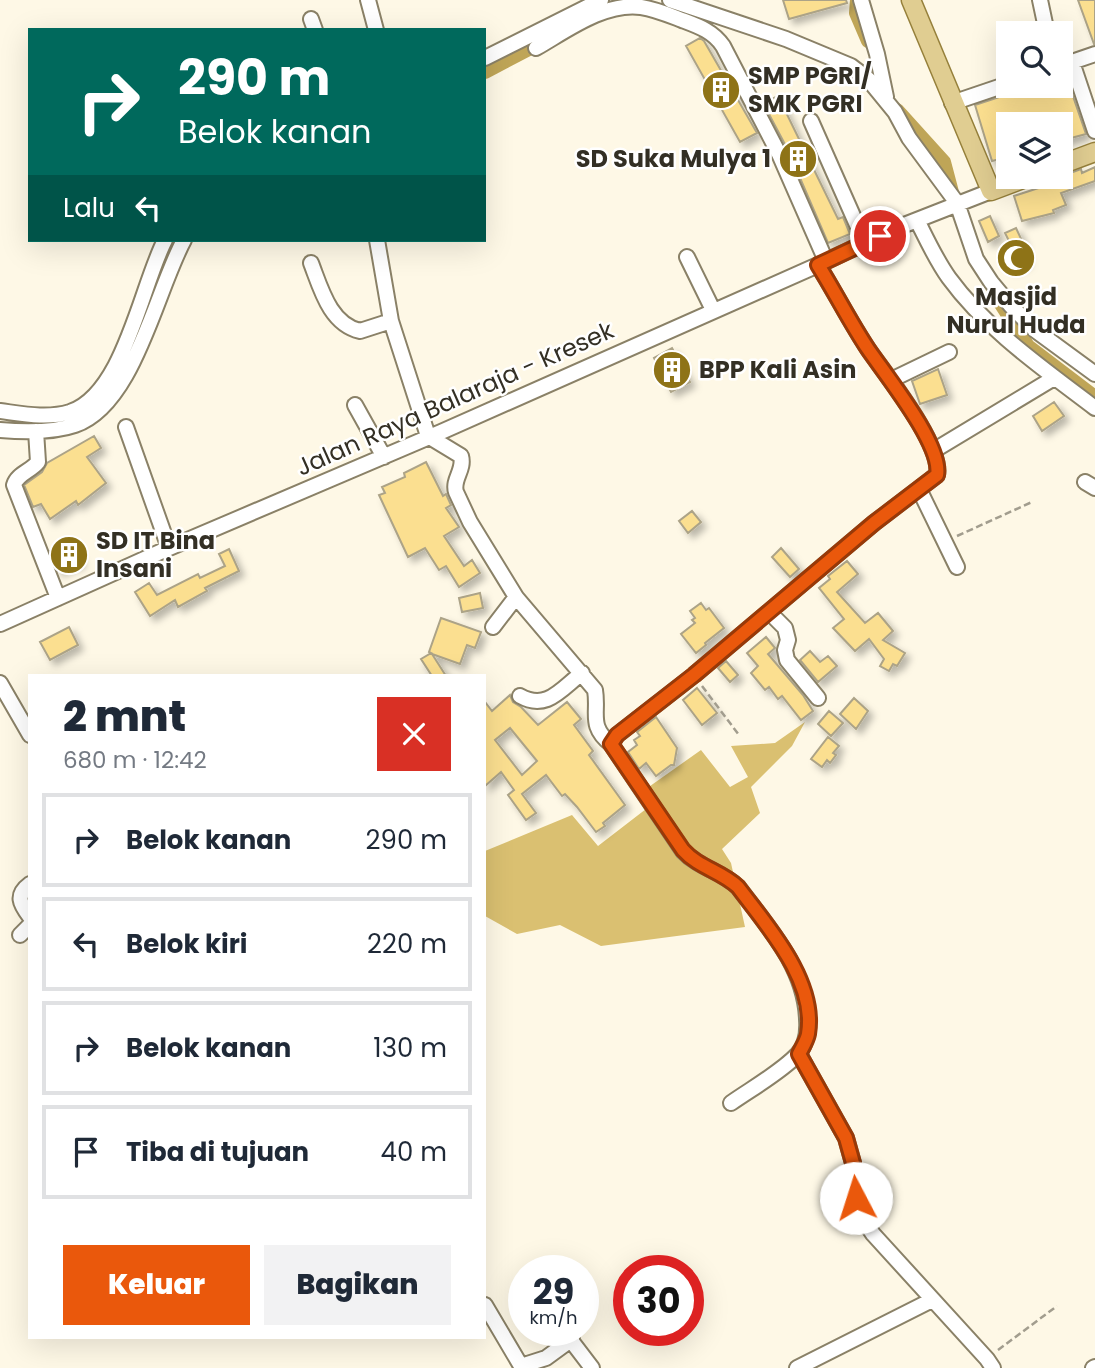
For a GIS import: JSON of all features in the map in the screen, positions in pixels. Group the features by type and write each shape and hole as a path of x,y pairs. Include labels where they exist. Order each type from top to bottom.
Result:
{"main road":[{"path":"911,0 990,191 996,189"},
{"path":"1073,161 1095,153"}],"street":[{"path":"367,0 375,28"},
{"path":"486,58 601,0"},
{"path":"670,0 786,39 851,66 868,79 887,101 954,204 976,259 991,282 1035,330 1064,372 1095,408"},
{"path":"861,0 887,101"},
{"path":"1040,0 1044,21"},
{"path":"536,48 607,11 629,7 660,12 714,35 723,46 779,154 822,263 867,347 905,397 938,465 937,475 874,523 694,675 617,735 611,744"},
{"path":"1073,62 1095,54"},
{"path":"1073,80 1095,131"},
{"path":"953,103 996,88"},
{"path":"811,121 865,243"},
{"name":"Jalan Raya Balaraja - Kresek","path":"0,624 169,548 384,457 923,217 990,191"},
{"path":"923,217 934,255 957,287 989,321 1064,372 1095,374"},
{"path":"0,411 33,416 70,412 99,393 108,380 136,316 164,242"},
{"path":"0,430 36,431 75,425 102,410 122,383 142,342 158,297 183,242"},
{"path":"377,242 391,321 428,436 461,456 462,468 454,484 483,545 516,597 595,690 595,721 603,738 611,744 683,850 692,860 730,879 738,887 783,948 799,975 807,1004 808,1035 799,1054 731,1103"},
{"path":"687,257 713,310"},
{"path":"311,263 330,307 344,325 360,331 391,321"},
{"path":"891,380 949,352"},
{"path":"933,451 1064,372"},
{"path":"355,405 384,457"},
{"path":"126,427 169,548"},
{"path":"36,431 38,462 31,470 16,478 13,485 58,598"},
{"path":"919,489 957,568"},
{"path":"493,627 516,597"},
{"path":"769,611 785,628 788,640 785,650 787,660 818,698"},
{"path":"520,696 531,702 546,700 582,673"},
{"path":"0,683 28,732"},
{"path":"28,885 19,897 28,914"},
{"path":"799,1054 846,1138 853,1163 856,1198 863,1219 873,1234 990,1363"},
{"path":"797,1368 932,1300"},
{"path":"486,1307 521,1366 548,1363 560,1346"},
{"path":"576,1346 592,1368"}],"path":[{"path":"944,541 1032,502"},
{"path":"694,675 738,735"},
{"path":"990,1363 1057,1306"}],"shaded area":[{"path":"805,722 792,746 751,787 760,813 722,849 731,863 745,927 601,946 560,925 517,934 486,917 486,851 572,815 598,846 646,809 636,796 701,750 730,787 748,777 731,746 775,743"}],"building":[{"path":"783,0 846,0 847,3 789,19"},
{"path":"1078,0 1095,0 1095,44 1094,44"},
{"name":"SMP PGRI/ SMK PGRI","path":"700,38 757,133 740,142 686,46"},
{"name":"SD Suka Mulya 1","path":"778,96 838,219 843,217 850,234 828,243 788,150 763,103"},
{"path":"1073,96 1086,134 1073,138 1073,112 996,112 996,160 992,161 975,105 996,98"},
{"path":"1095,167 1095,181 1073,189 1073,172 1081,169 1082,173"},
{"path":"1035,189 1072,189 1061,193 1066,205 1053,210 1054,213 1022,221 1014,196"},
{"path":"990,216 999,236 988,242 979,221"},
{"path":"1016,228 1023,243 1013,249 1005,233"},
{"name":"Masjid Nurul Huda","path":"1020,248 1026,261 1011,268 1005,255"},
{"name":"BPP Kali Asin","path":"672,348 690,382 671,392 654,358"},
{"path":"938,369 947,395 920,404 912,381"},
{"path":"1054,402 1064,416 1042,431 1033,416"},
{"path":"94,436 101,448 87,457 106,483 78,505 76,501 50,519 41,504 33,507 24,485 42,472 47,463"},
{"path":"426,462 443,496 446,494 451,505 446,508 459,527 444,536 464,566 472,560 480,573 459,587 446,566 439,570 425,548 408,557 379,495 385,493 382,487 405,477 404,473"},
{"path":"692,511 701,522 688,533 679,521"},
{"name":"SD IT Bina Insani","path":"72,542 80,562 58,571 50,551"},
{"path":"781,548 799,569 790,577 772,557"},
{"path":"229,549 239,571 205,588 207,591 178,607 175,600 150,616 135,592 149,583 157,595 198,574 200,578 225,566 219,554"},
{"path":"847,561 858,574 837,592 865,623 878,613 893,631 883,640 905,653 897,666 893,664 889,671 880,666 884,659 869,639 855,651 833,628 844,619 819,588 830,579 828,576"},
{"path":"480,593 483,608 462,612 459,598"},
{"path":"701,603 706,610 709,608 724,628 696,653 681,634 695,623 690,611"},
{"path":"441,618 481,632 475,648 467,645 460,664 432,654 445,674 431,674 421,659 431,653 429,652"},
{"path":"69,627 78,645 50,660 40,642"},
{"path":"766,637 775,648 768,654 813,711 801,720 782,696 778,699 769,687 765,690 751,673 758,666 747,653"},
{"path":"810,651 820,662 828,656 837,666 818,682 800,660"},
{"path":"726,661 738,675 730,682 718,668"},
{"path":"697,688 717,713 702,725 683,700"},
{"path":"510,695 513,702 538,725 567,702 581,719 574,725 593,751 589,755 625,805 596,832 577,807 565,794 562,796 546,775 522,794 536,813 526,820 508,795 514,790 501,772 486,785 486,703 492,711","holes":["510,728 537,761 522,775 495,740"]},
{"path":"854,698 868,711 856,729 840,714"},
{"path":"829,711 843,723 831,736 818,724"},
{"path":"656,717 677,748 674,765 656,776 646,763 639,769 628,752 637,745 634,740 640,736 637,732"},
{"path":"828,737 839,746 830,763 827,760 822,767 811,759"}],"waterway":[{"path":"857,0 856,13 868,41"},
{"path":"486,71 546,40"},
{"path":"897,110 944,162 953,196"},
{"path":"997,298 1028,346 1095,397"}],"place":[{"name":"SMP PGRI/ SMK PGRI","path":"721,90"},
{"name":"SD Suka Mulya 1","path":"798,159"},
{"name":"Masjid Nurul Huda","path":"1016,258"},
{"name":"BPP Kali Asin","path":"672,370"},
{"name":"SD IT Bina Insani","path":"69,555"}],"route":[{"path":"856,1198 853,1163 846,1138 799,1054 808,1035 807,1004 799,975 783,948 738,887 730,879 692,860 683,850 611,744 617,735 694,675 874,523 937,475 938,465 933,451 905,397 867,347 818,265 880,236"}]}
